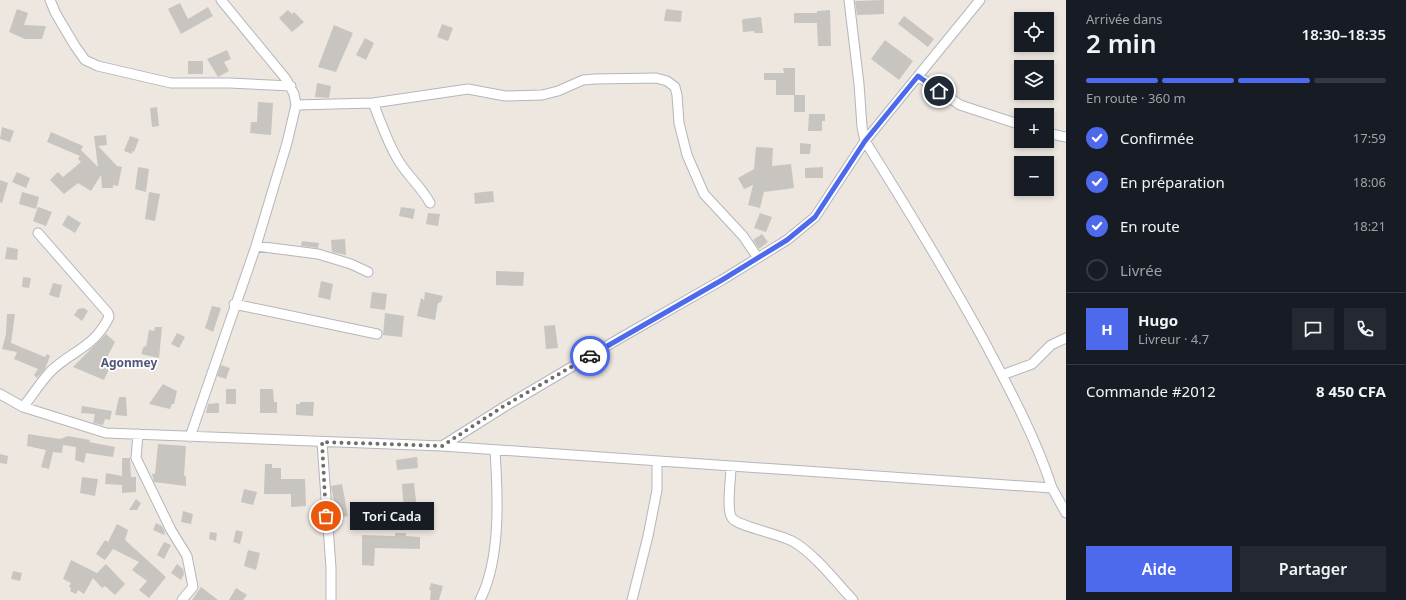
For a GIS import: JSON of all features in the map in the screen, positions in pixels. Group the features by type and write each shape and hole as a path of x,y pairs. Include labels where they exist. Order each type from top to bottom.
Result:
{"street":[{"path":"50,0 56,14 85,60 98,66 171,83 229,83 291,86"},
{"path":"190,437 234,304 256,246 287,143 296,105 291,86 221,0"},
{"path":"849,0 860,84 862,127 865,141 947,275 1002,374 1038,446 1052,488 1066,513"},
{"path":"442,446 510,403 758,258 787,240 815,217 865,141 980,0"},
{"path":"918,76 960,105 1014,123"},
{"path":"296,105 373,102 468,89 506,96 542,95 558,91 583,80 595,79 656,78 667,81 675,87 679,122 687,155 704,194 743,236 758,258"},
{"path":"373,102 400,163 424,191 430,203"},
{"path":"1054,134 1066,136"},
{"path":"23,407 50,372 89,344 109,317 108,313 38,233"},
{"path":"256,246 318,254 351,264 368,272"},
{"path":"234,304 377,334"},
{"path":"1002,374 1032,364 1051,345 1066,338"},
{"path":"0,394 23,407 106,433 442,446 495,451 1052,488"},
{"path":"138,434 136,458 154,497 187,556 190,566 193,587 182,600"},
{"path":"322,442 331,600"},
{"path":"480,600 492,569 497,480 495,451"},
{"path":"632,600 648,536 657,490 657,462"},
{"path":"731,467 729,512 732,519 738,523 778,534 792,541 805,550 853,600"}],"building":[{"path":"884,0 884,14 857,15 855,1"},
{"path":"180,3 188,19 208,7 213,16 181,34 168,9"},
{"path":"17,9 28,13 24,25 46,26 42,39 25,39 9,32"},
{"path":"666,9 682,11 681,22 664,21"},
{"path":"288,10 292,14 294,12 304,22 292,32 279,18"},
{"path":"830,10 831,46 818,46 817,23 794,23 794,13 817,13 817,11"},
{"path":"904,16 934,39 928,47 898,24"},
{"path":"761,17 763,33 754,33 754,31 743,32 743,19"},
{"path":"442,24 453,28 448,41 437,37"},
{"path":"334,25 353,33 336,72 318,67"},
{"path":"365,38 374,43 366,60 356,55"},
{"path":"885,40 913,61 899,80 871,59"},
{"path":"227,50 231,59 224,62 229,71 218,77 207,59"},
{"path":"188,61 203,61 203,74 188,74"},
{"path":"783,68 795,68 795,95 776,95 776,80 764,80 764,73 784,73"},
{"path":"317,83 331,86 329,98 315,97"},
{"path":"794,95 805,95 805,112 794,112"},
{"path":"258,102 273,103 271,135 250,133 251,122 257,122"},
{"path":"157,107 159,126 152,127 150,108"},
{"path":"809,114 825,114 825,121 822,121 822,131 808,131"},
{"path":"2,127 14,131 10,142 0,139"},
{"path":"51,132 83,146 81,150 98,167 94,136 106,135 107,145 98,146 117,166 122,167 118,186 113,185 113,188 102,188 101,175 91,191 78,183 64,194 50,180 58,172 63,177 81,162 78,159 80,156 47,142"},
{"path":"130,136 139,139 134,152 132,151 132,154 124,151"},
{"path":"800,143 811,144 810,154 800,154"},
{"path":"756,147 773,148 772,166 791,164 794,188 764,192 760,208 748,205 753,185 744,189 738,178 754,169"},
{"path":"138,167 149,169 146,192 135,189"},
{"path":"823,167 823,178 805,178 805,168"},
{"path":"17,172 30,178 26,188 12,182"},
{"path":"0,180 8,183 2,203 0,202"},
{"path":"493,191 494,202 475,204 474,193"},
{"path":"22,192 39,197 36,209 19,204"},
{"path":"149,192 160,194 155,221 145,219"},
{"path":"38,207 52,212 46,226 33,221"},
{"path":"401,207 415,209 413,219 399,216"},
{"path":"428,213 440,214 438,226 426,224"},
{"path":"760,213 772,217 766,232 754,228"},
{"path":"68,215 81,223 75,233 62,225"},
{"path":"762,234 768,242 759,249 753,240"},
{"path":"345,239 346,255 332,252 331,240"},
{"path":"302,241 319,243 318,248 301,246"},
{"path":"7,247 18,249 17,260 5,259"},
{"path":"496,271 524,272 523,286 496,285"},
{"path":"23,277 31,278 29,288 22,287"},
{"path":"321,281 333,284 330,300 318,297"},
{"path":"53,283 62,285 59,298 49,295"},
{"path":"372,292 387,294 385,310 370,308"},
{"path":"425,292 443,296 441,302 438,303 435,320 417,316 421,298 424,300"},
{"path":"212,306 221,308 213,332 205,328"},
{"path":"84,308 88,311 82,321 74,315 78,309"},
{"path":"385,313 404,316 402,337 383,335"},
{"path":"7,314 15,314 11,343 45,357 47,354 50,356 45,369 37,378 34,375 38,369 14,359 17,352 2,349 6,334"},
{"path":"555,325 558,348 546,349 544,326"},
{"path":"155,327 162,327 159,358 141,354 144,346 146,347 149,330 154,331"},
{"path":"177,333 185,337 179,348 171,344"},
{"path":"106,334 115,342 102,367 109,369 104,380 73,367"},
{"path":"221,365 230,368 226,379 217,376"},
{"path":"163,384 177,391 174,404 172,404 170,409 149,404"},
{"path":"226,389 236,389 236,404 226,404"},
{"path":"260,389 273,389 274,402 277,402 277,413 260,413"},
{"path":"119,397 126,397 127,416 115,415"},
{"path":"300,402 314,402 313,416 296,415 296,404 300,404"},
{"path":"219,403 219,413 206,413 208,404"},
{"path":"82,406 112,411 110,420 105,419 103,425 93,423 95,414 81,413"},
{"path":"28,434 60,439 68,436 90,440 89,442 115,447 113,457 86,453 84,463 75,460 76,447 63,445 62,453 53,452 49,469 41,467 46,450 27,446"},
{"path":"158,444 186,446 184,476 186,476 186,486 154,482 152,474 155,474"},
{"path":"0,454 8,456 7,464 0,463"},
{"path":"417,457 418,468 397,470 396,460"},
{"path":"122,458 130,458 131,477 136,477 136,492 122,493 122,485 105,484 106,473 122,476"},
{"path":"265,464 272,464 272,468 281,468 281,479 305,479 306,506 291,507 291,494 264,494"},
{"path":"82,477 98,479 95,496 80,493"},
{"path":"414,483 417,509 429,509 429,521 411,522 411,519 407,519 407,506 404,504 402,484"},
{"path":"342,484 348,516 337,518 331,486"},
{"path":"244,489 257,492 253,505 241,502"},
{"path":"136,499 141,503 137,510 129,510"},
{"path":"183,511 193,514 191,524 181,522"},
{"path":"156,523 162,526 165,532 164,535 153,530"},
{"path":"117,524 128,530 125,540 166,577 149,598 139,590 147,581 132,570 139,562 113,549 105,560 96,554 105,540 108,542"},
{"path":"236,530 243,532 240,544 233,542"},
{"path":"210,532 217,533 216,541 209,539"},
{"path":"395,533 406,533 406,536 420,537 420,549 375,548 374,566 362,565 362,535 395,536"},
{"path":"164,542 171,545 164,559 157,555"},
{"path":"248,550 260,553 256,570 244,566"},
{"path":"71,560 97,573 106,564 125,584 115,595 105,586 102,588 93,578 84,594 78,590 76,594 70,591 71,588 69,587 71,583 63,579"},
{"path":"177,564 183,569 184,574 181,580 171,573"},
{"path":"13,571 22,573 20,581 11,579"},
{"path":"431,583 443,586 439,600 430,600 431,590 429,590"},
{"path":"201,587 218,600 192,600"},
{"path":"236,588 247,595 243,600 229,600"}],"way so far":[{"path":"326,516 322,442 442,446 504,406 590,356"}],"place":[{"name":"Tori Cada","path":"326,516"}],"district":[{"name":"Agonmey","path":"129,362"}],"route":[{"path":"590,356 722,280 787,240 815,217 865,141 918,76 939,91"}]}
